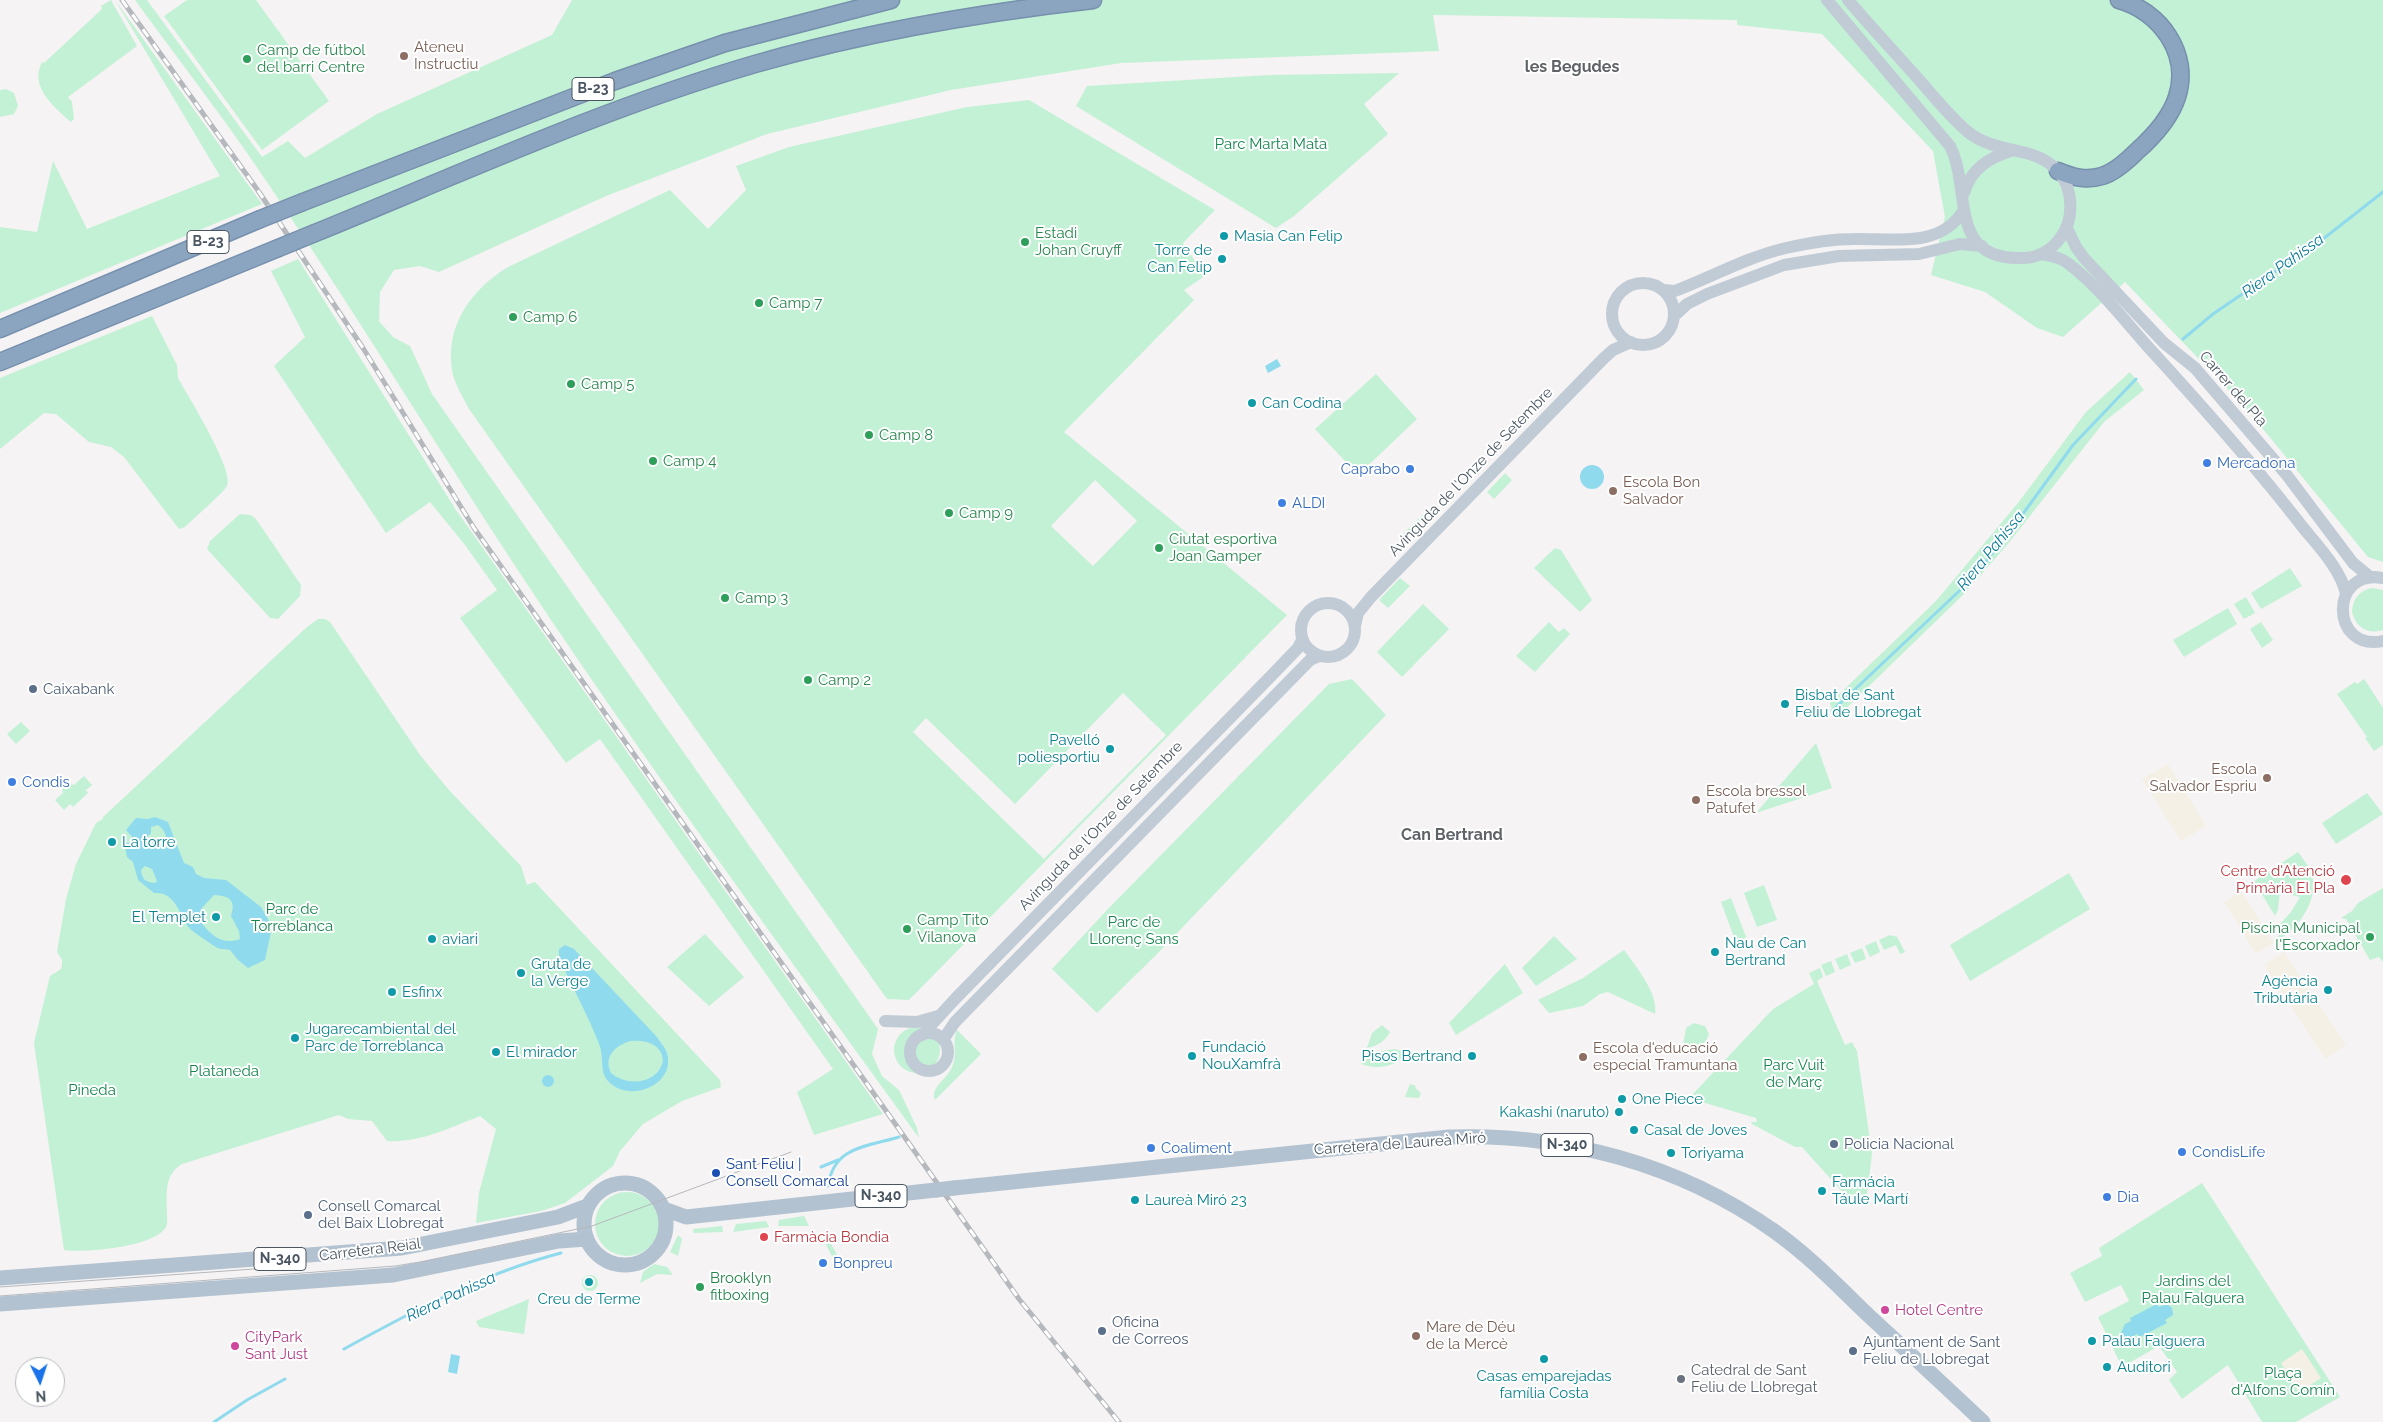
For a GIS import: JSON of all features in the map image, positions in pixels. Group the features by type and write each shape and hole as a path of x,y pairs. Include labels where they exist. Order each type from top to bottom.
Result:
{"highway":[{"name":"B-23","path":"0,329 258,220 615,81 725,43 891,0"},
{"name":"B-23","path":"0,362 629,106 754,65 899,28 970,16 1092,0"},
{"path":"2058,171 2080,179 2102,176 2114,171 2145,144 2162,125 2177,97 2179,64 2170,38 2146,12 2119,0"}],"main road":[{"path":"1827,0 1950,146 1957,161 1963,196 1963,211 1969,231 1982,246 1994,254 2008,258 2022,258 2041,254 2058,242 2067,228 2070,198 2068,188 2058,171 2047,161 2035,155 1995,147 1968,132 1848,0"},
{"path":"1963,196 1970,178 1977,169 1996,156 2011,151"},
{"path":"1663,290 1680,288 1751,259 1786,248 1837,240 1902,240 1931,235 1947,229 1963,211"},
{"name":"Carrer del Pla","path":"2067,228 2076,247 2084,258 2164,343 2195,368 2286,474 2353,563 2377,577"},
{"path":"1674,316 1687,304 1707,294 1784,265 1838,256 1919,254 1960,244 1982,246"},
{"path":"2041,254 2059,258 2076,270 2113,306 2186,386 2273,489 2336,571 2346,594 2342,614 2349,630 2363,640 2382,642"},
{"path":"1642,283 1654,284 1663,290 1672,302 1674,316 1669,331 1659,340 1648,344 1631,342 1619,333 1614,324 1612,312 1615,301 1621,292 1633,284 1642,283"},
{"name":"Avinguda de l'Onze de Setembre","path":"1604,358 1619,333"},
{"name":"Avinguda de l'Onze de Setembre","path":"1355,626 1360,609 1604,358 1613,350 1631,342"},
{"path":"2346,594 2356,583 2377,577"},
{"path":"1319,656 1310,651 1302,640 1300,626 1303,617 1316,605 1333,602 1348,610 1360,609"},
{"path":"943,1040 955,1022 1310,660 1319,656 1332,656 1345,652 1355,635 1355,626 1348,610"},
{"name":"Avinguda de l'Onze de Setembre","path":"922,1035 1274,674 1298,648 1302,640"},
{"path":"885,1021 917,1022 940,1015"},
{"path":"932,1033 943,1040 948,1051 945,1062 937,1069 925,1070 915,1064 910,1052 915,1040 922,1035 932,1033"},
{"name":"Carretera de Laureà Miró","path":"686,1217 1474,1136 1531,1140 1589,1148 1657,1170 1714,1196 1774,1231 1825,1273 1983,1422"},
{"name":"N-340","path":"587,1206 594,1196 604,1189 626,1184 648,1189 654,1194 664,1209 686,1217"},
{"path":"587,1206 583,1222 587,1239 596,1254 608,1262 628,1265 636,1264 653,1254 664,1236 686,1217"},
{"name":"Carretera Reial","path":"0,1278 402,1248 558,1217 587,1206"},
{"path":"664,1209 666,1218 664,1236"},
{"name":"Carretera Reial","path":"0,1304 393,1274 441,1267 559,1241 587,1239"}],"green space":[{"path":"111,0 137,46 68,97 72,102 74,119 71,122 45,96 39,80 39,71 42,62 44,63 102,9 101,6"},
{"path":"115,0 262,204 0,313 0,227 37,232 53,161 87,229 220,176"},
{"path":"135,0 147,0 262,157 288,141 305,158 377,114 552,35 572,0 2383,0 2383,562 2368,557 2245,407 2125,282 2063,337 2037,328 1985,292 1931,275 1945,217 1933,151 1822,34 1737,25 1737,20 1433,15 1439,51 1121,63 951,90 767,134 606,196 439,272 420,266 394,270 380,292 379,321 393,337 410,346 432,394 878,1029 872,1054 882,1076 899,1090 917,1128 919,1138 639,749 514,564 343,297 257,167"},
{"name":"Camp de fútbol del barri Centre","path":"187,0 256,0 329,101 262,150 164,16"},
{"name":"Parc Marta Mata","path":"1399,73 1364,104 1388,134 1294,216 1276,228 1076,106 1087,86 1269,75"},
{"path":"6,89 14,93 18,106 14,114 0,117 0,90"},
{"name":"Ciutat esportiva Joan Gamper","path":"1029,100 1215,210 1183,243 1205,276 1184,290 1194,300 1064,432 1287,615 909,1000 887,999 469,409 455,380 451,354 457,323 464,310 483,286 508,267 670,190 708,229 746,190 736,166 789,147 967,107","holes":["1095,480 1137,521 1093,566 1051,526","1123,693 1166,735 1044,859 913,732 926,718 1015,804"]},
{"path":"298,259 456,510 883,1114 814,1135 797,1092 833,1069 600,739 566,763 460,618 497,590 465,545 430,502 386,533 274,366 305,337 271,271"},
{"path":"152,316 177,365 178,378 218,450 228,478 227,486 220,494 185,527 179,529 124,457 111,447 89,442 56,414 44,413 0,449 0,378"},
{"path":"2130,372 2144,390 2104,422 2007,545 1963,595 1835,719 1830,703 1936,601 2018,503 2086,412"},
{"path":"1376,374 1417,419 1358,475 1315,429"},
{"path":"1545,390 1547,393 1516,425 1513,422"},
{"path":"1505,473 1512,480 1494,499 1487,492"},
{"path":"1432,505 1435,507 1403,539 1401,536"},
{"path":"240,514 251,515 256,519 301,585 300,596 278,619 270,618 207,549 210,541"},
{"path":"1555,548 1561,550 1592,600 1580,612 1534,568"},
{"path":"2290,568 2302,586 2261,609 2251,593"},
{"path":"1400,578 1410,586 1388,608 1379,600"},
{"path":"2372,588 2383,590 2383,630 2372,631 2359,626 2352,612 2358,596"},
{"path":"2246,597 2255,613 2244,619 2234,604"},
{"path":"1423,604 1449,629 1402,677 1377,652"},
{"path":"2228,608 2237,624 2184,657 2173,640"},
{"name":"Parc de Torreblanca","path":"318,619 325,619 330,622 420,755 449,790 521,866 527,885 535,882 720,1080 721,1087 682,1101 643,1124 620,1151 613,1166 565,1203 541,1211 476,1223 479,1193 496,1129 480,1116 423,1137 411,1140 387,1141 372,1121 348,1119 339,1115 182,1164 172,1174 167,1186 166,1227 159,1234 134,1244 119,1247 74,1251 64,1250 34,1043 50,976 61,969 62,965 62,960 57,952 66,899 76,864 96,823 103,819 307,627"},
{"path":"1549,622 1559,632 1564,628 1570,634 1535,672 1516,656"},
{"path":"2261,622 2273,640 2262,648 2250,629"},
{"path":"2363,677 2383,708 2383,745 2374,751 2365,738 2367,737 2337,694 2355,682 2357,684 2364,679"},
{"name":"Parc de Llorenç Sans","path":"1352,679 1386,715 1156,955 1097,1013 1052,969 1106,911 1329,684"},
{"path":"21,722 30,731 16,744 7,734"},
{"path":"1816,743 1832,788 1756,813"},
{"path":"84,776 92,785 86,790 88,793 73,807 70,804 64,810 55,800 63,793 62,789 69,783 74,785"},
{"path":"2367,793 2383,814 2336,844 2322,823"},
{"path":"2298,852 2312,875 2313,885 2310,904 2293,929 2278,940 2280,924 2291,912 2300,897 2282,893 2281,882 2278,910 2275,916 2254,881"},
{"path":"2069,873 2090,909 1970,981 1950,945"},
{"path":"1764,885 1777,920 1757,927 1744,893"},
{"name":"Piscina Municipal l'Escorxador","path":"2383,888 2383,962 2379,957 2370,960 2346,919 2341,918 2352,911 2358,903"},
{"path":"1731,898 1750,947 1739,951 1721,902"},
{"path":"705,934 744,977 709,1006 667,967"},
{"path":"1890,935 1897,937 1905,952 1900,954 1896,945 1884,950 1879,940"},
{"path":"1554,936 1577,959 1536,986 1522,968"},
{"path":"1876,941 1880,952 1870,957 1865,946"},
{"path":"1862,948 1866,959 1855,963 1850,953"},
{"path":"1624,950 1650,989 1655,1006 1655,1014 1608,992 1600,994 1583,1006 1549,1013 1538,1000 1583,978"},
{"path":"1847,954 1851,965 1840,970 1835,959"},
{"path":"1831,961 1835,972 1826,976 1821,965"},
{"path":"1505,964 1523,993 1456,1035 1449,1023"},
{"name":"Parc Vuit de Març","path":"1820,968 1823,977 1817,981 1845,1045 1852,1042 1857,1051 1872,1154 1867,1195 1846,1196 1802,1147 1795,1147 1752,1124 1751,1122 1757,1122 1756,1118 1692,1099 1692,1095 1773,1009 1814,984 1809,973"},
{"path":"1694,1023 1705,1026 1709,1034 1706,1041 1695,1051 1688,1050 1683,1045 1686,1028"},
{"path":"1382,1025 1390,1032 1378,1044 1367,1048 1372,1033"},
{"path":"912,1027 922,1027 936,1037 940,1050 936,1063 930,1069 922,1073 912,1073 898,1063 894,1055 894,1045 904,1031"},
{"path":"957,1030 981,1054 935,1100 934,1095 937,1087 949,1073 953,1064"},
{"path":"1395,1049 1407,1053 1402,1058 1386,1066 1374,1067 1361,1064 1376,1052"},
{"path":"1410,1084 1416,1086 1415,1088 1421,1093 1419,1098 1405,1097"},
{"name":"Jardins del Palau Falguera","path":"2202,1183 2340,1397 2296,1422 2262,1422 2228,1365 2182,1399 2169,1380 2177,1372 2159,1346 2122,1367 2098,1317 2129,1301 2121,1285 2085,1302 2070,1273 2102,1256 2099,1248"},
{"path":"621,1192 633,1192 650,1201 657,1212 659,1224 657,1236 650,1247 633,1256 621,1256 609,1251 600,1242 595,1230 595,1218 600,1206 609,1197"},
{"path":"804,1216 809,1226 778,1226 779,1220"},
{"path":"766,1221 769,1227 733,1232 736,1224"},
{"path":"722,1226 723,1232 694,1233 693,1229"},
{"path":"678,1235 682,1239 678,1256 670,1252"},
{"path":"824,1241 830,1242 842,1264 837,1266"},
{"path":"654,1264 667,1267 673,1275 657,1274 640,1283 643,1272"},
{"path":"587,1275 593,1275 598,1280 596,1289 587,1291 582,1286 582,1280"},
{"path":"529,1299 524,1334 479,1327 476,1321"}],"sand":[{"path":"2168,764 2206,826 2181,841 2142,779"},
{"path":"2241,891 2274,943 2256,954 2224,902"},
{"path":"2284,952 2346,1045 2325,1059 2264,965"},
{"path":"2302,1349 2321,1378 2299,1392 2281,1363"}],"water":[{"path":"1277,359 1281,366 1268,373 1265,366"},
{"path":"1592,465 1600,469 1604,477 1600,485 1592,489 1584,485 1580,477 1584,469"},
{"path":"155,817 168,822 184,863 193,867 196,874 204,878 226,880 261,907 269,921 271,932 265,960 248,968 230,950 216,947 190,929 172,900 161,893 154,893 138,880 133,862 127,857 124,842 134,844 134,839 126,830 136,818 148,819","holes":["158,825 164,831 166,845 157,848 149,846 145,840 151,833 151,827","145,866 152,869 157,881 155,883 145,880 141,870","214,895 228,898 233,906 231,916 239,931 240,939 234,941 219,939 211,933 203,925 202,908"]},
{"path":"565,945 574,949 657,1037 667,1053 668,1064 665,1074 659,1081 650,1087 629,1091 619,1089 606,1079 599,1044 559,958 559,949","holes":["637,1041 652,1044 660,1051 663,1061 660,1069 649,1079 641,1081 625,1080 611,1073 609,1061 612,1052 620,1045"]},
{"path":"546,1075 550,1075 554,1081 550,1087 546,1087 542,1083 542,1079"},
{"path":"2157,1304 2159,1307 2167,1304 2172,1308 2173,1315 2165,1320 2167,1323 2140,1337 2137,1334 2130,1338 2120,1335 2125,1324 2131,1321 2130,1318"},
{"path":"451,1354 460,1356 457,1374 448,1372"}],"waterway":[{"name":"Riera Pahissa","path":"2183,339 2213,314 2323,239 2383,192"},
{"name":"Riera Pahissa","path":"1832,711 1973,578 2073,445 2136,379"},
{"name":"Riera Pahissa","path":"828,1186 831,1173 844,1156 864,1146 899,1137"},
{"name":"Riera Pahissa","path":"821,1167 838,1160"},
{"name":"Riera Pahissa","path":"344,1349 423,1307 477,1282 532,1261 561,1253"},
{"path":"214,1422 247,1400 285,1379"}],"tram line":[{"path":"0,1296 395,1266 420,1262 592,1226 791,1152"},
{"path":"0,1287 296,1266"}],"railway":[{"path":"122,0 259,192 363,348 474,528 1019,1299 1119,1422"}],"place":[{"name":"Ateneu Instructiu","path":"404,56"},
{"name":"Camp de fútbol del barri Centre","path":"247,59"},
{"name":"Masia Can Felip","path":"1224,236"},
{"name":"Estadi Johan Cruyff","path":"1025,242"},
{"name":"Torre de Can Felip","path":"1222,259"},
{"name":"Camp 7","path":"759,303"},
{"name":"Camp 6","path":"513,317"},
{"name":"Camp 5","path":"571,384"},
{"name":"Can Codina","path":"1252,403"},
{"name":"Camp 8","path":"869,435"},
{"name":"Camp 4","path":"653,461"},
{"name":"Mercadona","path":"2207,463"},
{"name":"Caprabo","path":"1410,469"},
{"name":"Escola Bon Salvador","path":"1613,491"},
{"name":"ALDI","path":"1282,503"},
{"name":"Camp 9","path":"949,513"},
{"name":"Ciutat esportiva Joan Gamper","path":"1159,548"},
{"name":"Camp 3","path":"725,598"},
{"name":"Camp 2","path":"808,680"},
{"name":"Caixabank","path":"33,689"},
{"name":"Bisbat de Sant Feliu de Llobregat","path":"1785,704"},
{"name":"Pavelló poliesportiu","path":"1110,749"},
{"name":"Escola Salvador Espriu","path":"2267,778"},
{"name":"Condis","path":"12,782"},
{"name":"Escola bressol Patufet","path":"1696,800"},
{"name":"La torre","path":"112,842"},
{"name":"Centre d'Atenció Primària El Pla","path":"2346,880"},
{"name":"El Templet","path":"216,917"},
{"name":"Camp Tito Vilanova","path":"907,929"},
{"name":"Piscina Municipal l'Escorxador","path":"2370,937"},
{"name":"aviari","path":"432,939"},
{"name":"Nau de Can Bertrand","path":"1715,952"},
{"name":"Gruta de la Verge","path":"521,973"},
{"name":"Agència Tributària","path":"2328,990"},
{"name":"Esfinx","path":"392,992"},
{"name":"Jugarecambiental del Parc de Torreblanca","path":"295,1038"},
{"name":"El mirador","path":"496,1052"},
{"name":"Fundació NouXamfrà","path":"1192,1056"},
{"name":"Pisos Bertrand","path":"1472,1056"},
{"name":"Escola d'educació especial Tramuntana","path":"1583,1057"},
{"name":"One Piece","path":"1622,1099"},
{"name":"Kakashi (naruto)","path":"1619,1112"},
{"name":"Casal de Joves","path":"1634,1130"},
{"name":"Policia Nacional","path":"1834,1144"},
{"name":"Coaliment","path":"1151,1148"},
{"name":"CondisLife","path":"2182,1152"},
{"name":"Toriyama","path":"1671,1153"},
{"name":"Sant Feliu | Consell Comarcal","path":"716,1173"},
{"name":"Farmácia Táule Martí","path":"1822,1191"},
{"name":"Dia","path":"2107,1197"},
{"name":"Laureà Miró 23","path":"1135,1200"},
{"name":"Consell Comarcal del Baix Llobregat","path":"308,1215"},
{"name":"Farmàcia Bondia","path":"764,1237"},
{"name":"Bonpreu","path":"823,1263"},
{"name":"Creu de Terme","path":"589,1282"},
{"name":"Brooklyn fitboxing","path":"700,1287"},
{"name":"Hotel Centre","path":"1885,1310"},
{"name":"Oficina de Correos","path":"1102,1331"},
{"name":"Mare de Déu de la Mercè","path":"1416,1336"},
{"name":"Palau Falguera","path":"2092,1341"},
{"name":"CityPark Sant Just","path":"235,1346"},
{"name":"Ajuntament de Sant Feliu de Llobregat","path":"1853,1351"},
{"name":"Casas emparejadas família Costa","path":"1544,1359"},
{"name":"Auditori","path":"2107,1367"},
{"name":"Catedral de Sant Feliu de Llobregat","path":"1681,1379"}],"district":[{"name":"les Begudes","path":"1572,67"},
{"name":"Can Bertrand","path":"1452,835"}],"park label":[{"name":"Plataneda","path":"224,1071"},
{"name":"Pineda","path":"92,1090"},
{"name":"Plaça d'Alfons Comín","path":"2283,1382"}]}
